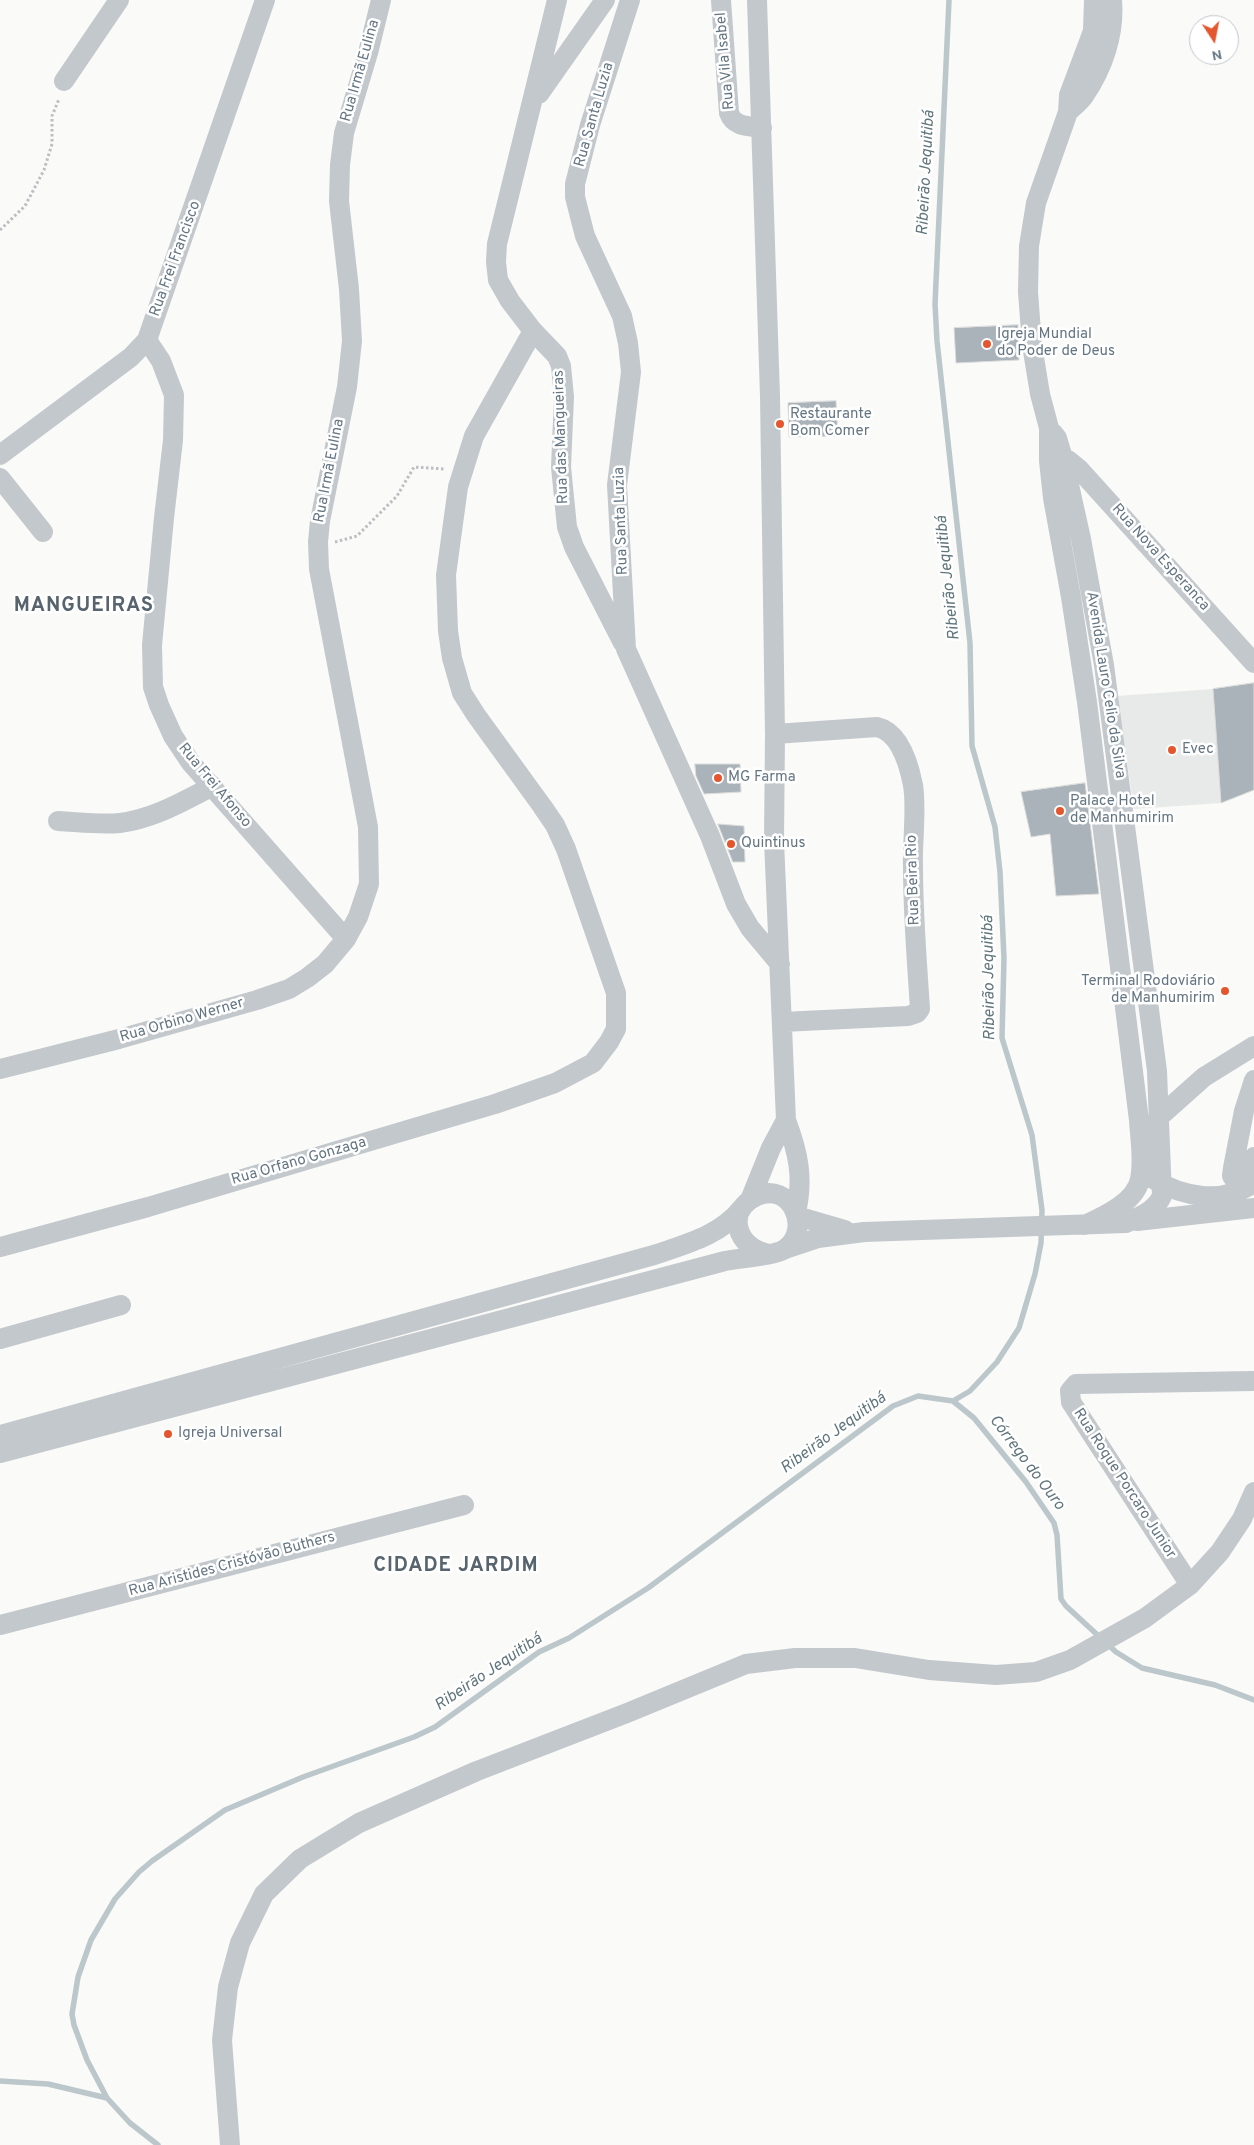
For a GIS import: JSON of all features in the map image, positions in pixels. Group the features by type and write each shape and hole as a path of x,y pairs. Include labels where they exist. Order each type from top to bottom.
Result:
{"street":[{"path":"64,81 119,0"},
{"name":"Rua Frei Francisco","path":"0,455 131,357 147,340 265,0"},
{"name":"Rua Irmã Eulina","path":"346,939 358,917 369,884 368,827 320,569 318,547 320,521 347,387 352,341 349,289 339,201 340,166 344,133 368,53 380,0"},
{"name":"Rua das Mangueiras","path":"557,0 497,244 496,262 498,280 510,301 532,331 556,356 561,366 564,396 561,467 567,527 574,547 626,649"},
{"path":"532,104 605,0"},
{"name":"Rua Santa Luzia","path":"630,0 590,124 575,190 577,210 585,236 622,316 628,343 631,372 617,485 626,649 707,827 736,904 750,928 780,964"},
{"name":"Rua Vila Isabel","path":"721,0 729,113 731,119 737,124 762,128"},
{"path":"757,0 770,396 775,734 774,841 786,1120 799,1158 800,1193 797,1232 792,1242 777,1252 759,1252 749,1247 742,1239 738,1229 738,1218 786,1120"},
{"path":"1068,112 1068,96 1093,31 1094,0"},
{"path":"1068,112 1084,96 1104,57 1111,31 1112,0"},
{"name":"Avenida Lauro Celio da Silva","path":"1068,112 1036,203 1028,265 1032,345 1040,394 1056,458 1081,539 1104,665 1154,1035 1162,1185 1162,1196 1154,1207 1126,1223 1077,1225"},
{"path":"463,471 474,436 532,331"},
{"name":"Rua Frei Afonso","path":"147,340 161,361 174,395 173,440 152,645 154,687 159,705 173,736 191,763 346,939"},
{"name":"Avenida Lauro Celio da Silva","path":"1056,458 1061,544 1082,668 1105,848 1139,1120 1141,1172 1137,1188 1126,1200 1107,1214 1077,1225"},
{"name":"Rua Nova Esperanca","path":"1056,458 1079,469 1254,663"},
{"name":"Rua Orfano Gonzaga","path":"0,1247 148,1206 494,1104 555,1083 593,1064 603,1053 616,1029 618,1013 616,993 566,849 555,825 462,693 452,658 448,631 446,575 458,487 463,471"},
{"path":"0,478 43,532"},
{"path":"1061,544 1081,539"},
{"path":"1082,668 1104,665"},
{"name":"Rua Beira Rio","path":"775,734 884,728 895,739 903,753 913,787 913,869 920,1009 917,1013 908,1016 782,1022"},
{"path":"58,821 119,823 138,820 157,814 213,786"},
{"path":"1105,848 1127,845"},
{"path":"1115,940 1140,936"},
{"name":"Rua Orbino Werner","path":"0,1069 128,1037 257,1000 289,988 307,978 325,964 346,939"},
{"path":"1128,1039 1154,1035"},
{"path":"1158,1118 1204,1077 1254,1046"},
{"path":"1254,1080 1244,1111 1232,1176 1239,1193 1254,1208"},
{"path":"1126,1223 1239,1193 1249,1175 1254,1157"},
{"path":"1141,1172 1162,1185 1191,1195 1217,1197 1239,1193"},
{"path":"0,1435 654,1254 709,1235 735,1217 746,1204 760,1195 770,1193 781,1196 790,1202 797,1214 836,1229 864,1232"},
{"path":"0,1453 725,1261 777,1252 818,1238 864,1232 1077,1225"},
{"path":"0,1339 121,1305"},
{"name":"Rua Roque Porcaro Junior","path":"1190,1585 1071,1402 1070,1392 1076,1384 1254,1381"},
{"path":"230,2145 222,2030 228,1988 240,1943 267,1889 294,1863 359,1823 477,1771 627,1713 746,1664 795,1658 855,1658 929,1670 996,1675 1036,1672 1070,1660 1146,1618 1190,1585 1220,1552 1242,1519 1254,1492"},
{"name":"Rua Aristides Cristóvão Buthers","path":"0,1625 464,1505"}],"path":[{"path":"0,230 25,206 44,170 52,144 52,116 64,81"},
{"path":"318,547 357,536 397,496 414,466 463,471"}],"shaded area":[{"name":"Evec","path":"1213,689 1221,803 1134,809 1117,696"}],"building":[{"name":"Igreja Mundial do Poder de Deus","path":"1018,325 1019,360 956,363 954,328"},
{"path":"836,401 838,436 789,437 788,403"},
{"path":"1254,683 1254,790 1221,803 1213,689"},
{"name":"MG Farma","path":"695,764 740,764 741,792 704,794 696,776"},
{"path":"1085,783 1099,894 1056,896 1050,834 1031,837 1021,792"},
{"name":"Quintinus","path":"718,824 744,826 745,862 733,862"}],"waterway":[{"name":"Ribeirão Jequitibá","path":"158,2145 130,2123 107,2098 87,2060 74,2025 72,2014 78,1977 91,1940 115,1899 139,1872 225,1810 303,1777 414,1737 435,1727 539,1652 569,1638 648,1588 893,1406 918,1396 953,1401 970,1391 997,1362 1019,1328 1035,1274 1041,1243 1042,1210 1032,1135 1002,1038 1004,958 1000,872 995,827 972,746 970,643 937,341 935,304 949,0"},
{"name":"Córrego do Ouro","path":"953,1401 974,1418 1026,1482 1054,1523 1057,1535 1061,1599 1066,1606 1116,1652 1142,1668 1215,1685 1254,1700"},
{"path":"0,2081 48,2084 107,2098"}],"place":[{"name":"Igreja Mundial do Poder de Deus","path":"987,344"},
{"name":"Restaurante Bom Comer","path":"780,424"},
{"name":"Evec","path":"1172,750"},
{"name":"MG Farma","path":"718,778"},
{"name":"Palace Hotel de Manhumirim","path":"1060,811"},
{"name":"Quintinus","path":"731,844"},
{"name":"Terminal Rodoviário de Manhumirim","path":"1225,991"},
{"name":"Igreja Universal","path":"168,1434"}],"district":[{"name":"MANGUEIRAS","path":"84,607"},
{"name":"CIDADE JARDIM","path":"456,1567"}]}
